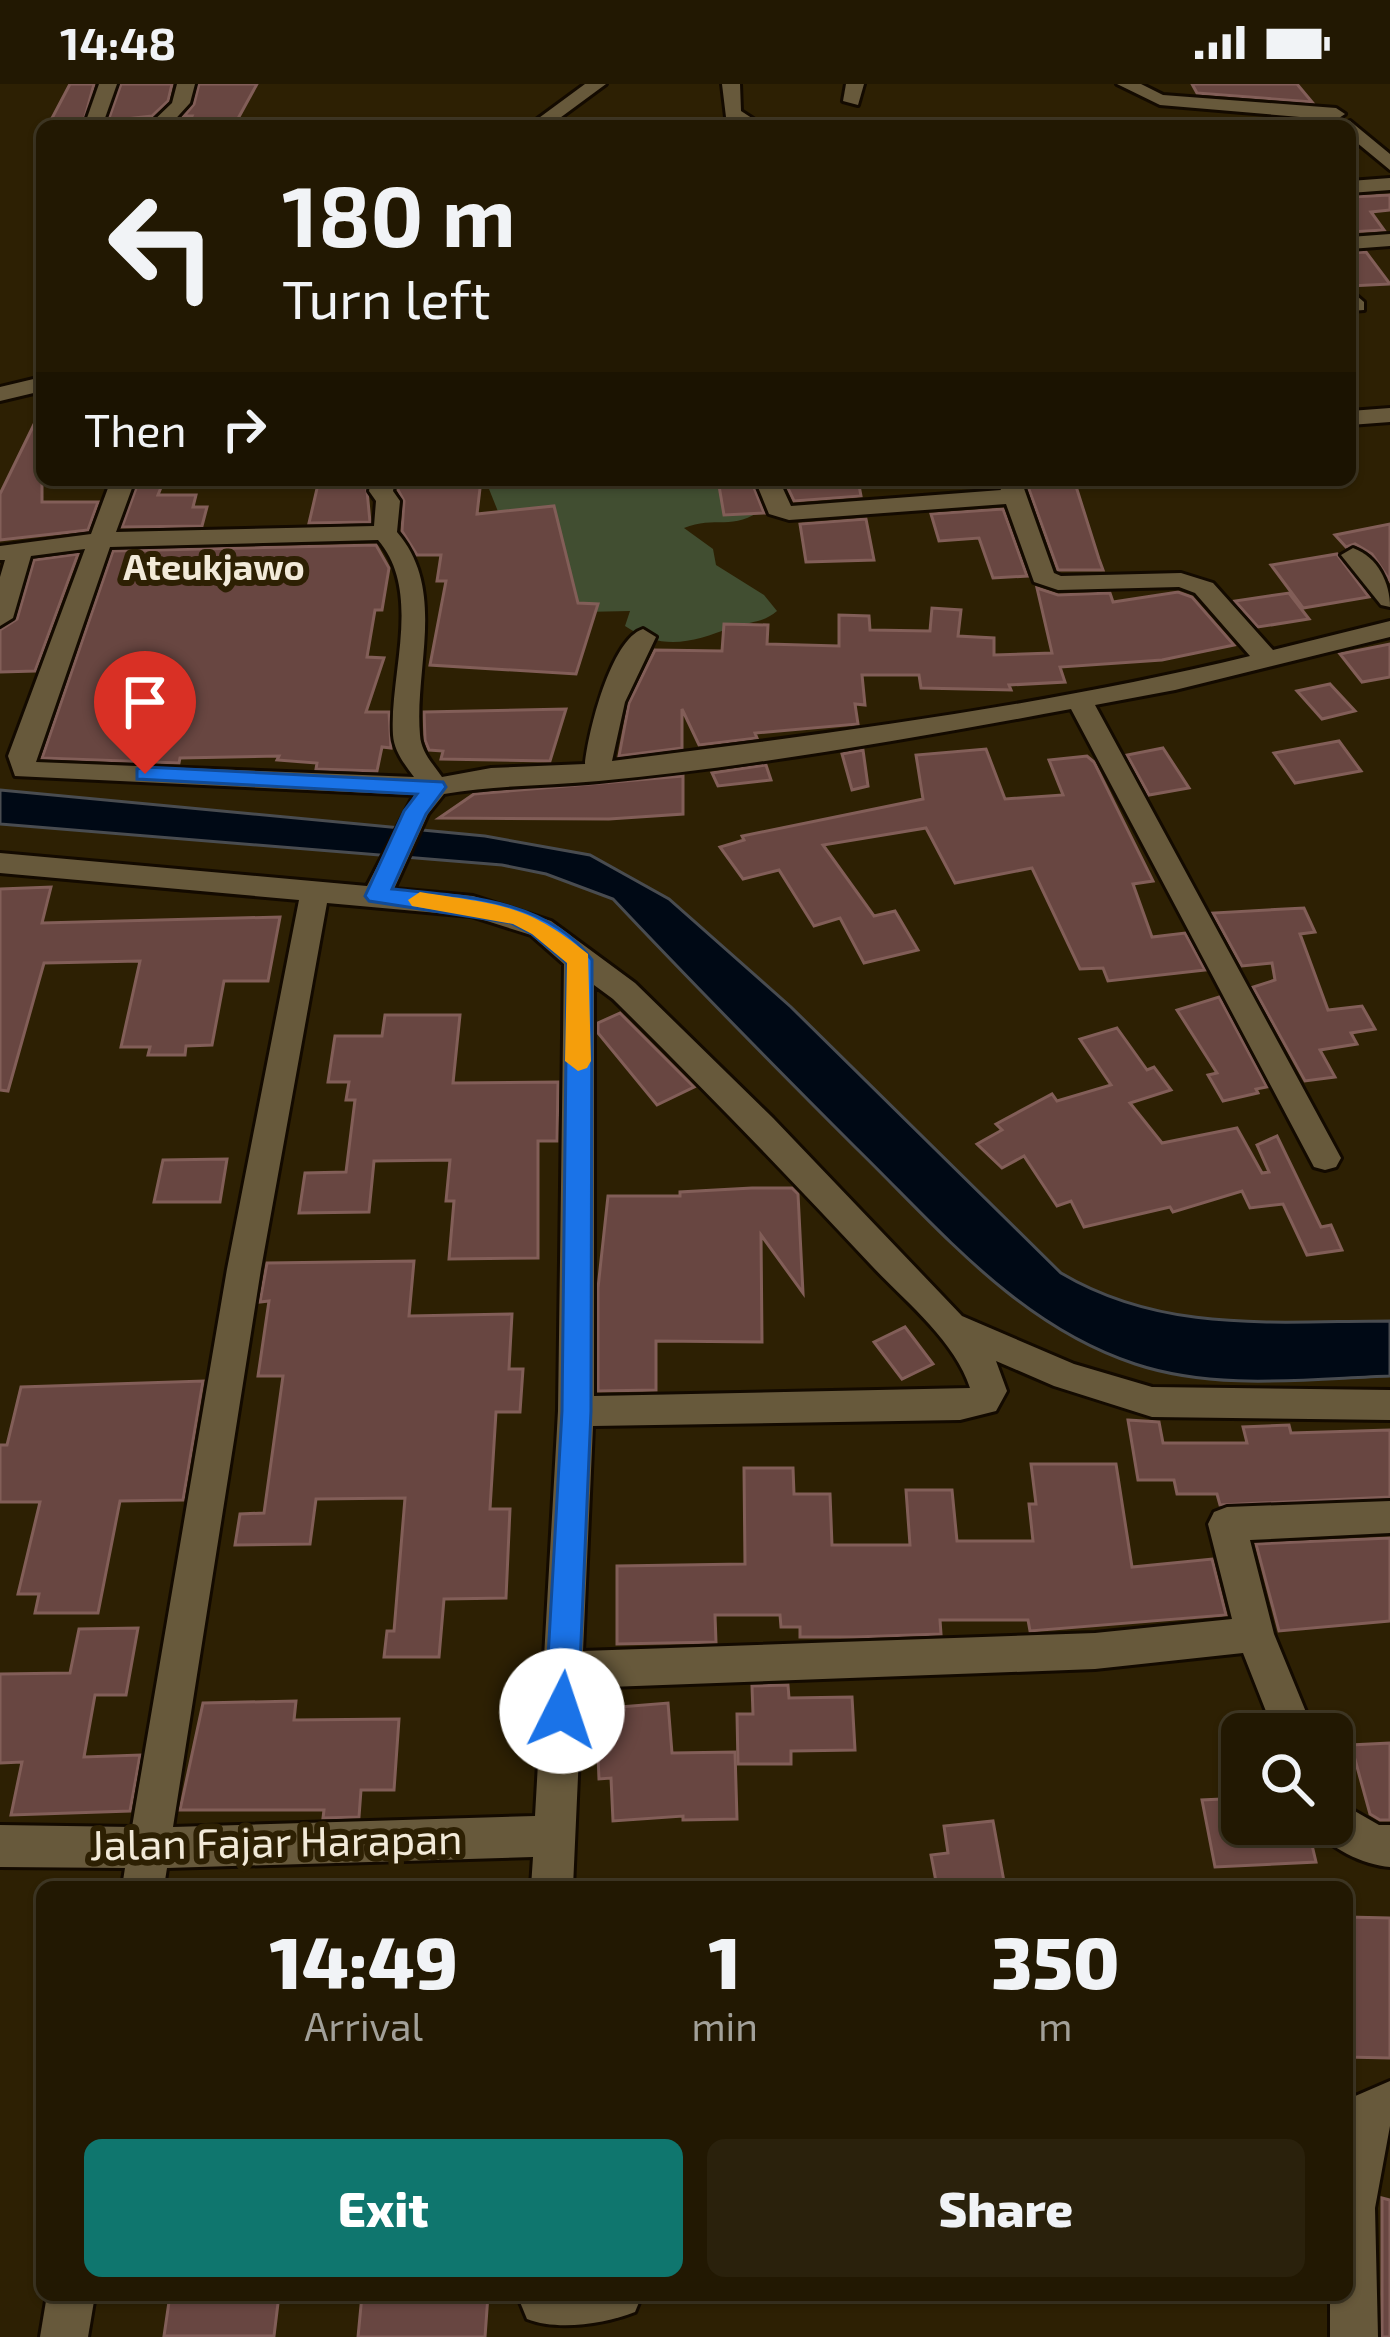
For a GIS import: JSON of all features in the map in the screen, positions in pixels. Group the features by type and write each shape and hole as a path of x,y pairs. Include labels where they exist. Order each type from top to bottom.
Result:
{"street":[{"path":"96,118 108,84"},
{"path":"165,120 176,112 186,84"},
{"path":"546,120 597,84"},
{"path":"731,84 732,113 744,120"},
{"path":"1126,84 1160,100 1201,100 1343,119"},
{"path":"1160,100 1176,120"},
{"path":"1356,122 1390,130"},
{"path":"1356,131 1390,164"},
{"path":"1356,187 1390,184"},
{"path":"1356,243 1390,240"},
{"path":"1356,418 1390,415"},
{"path":"121,486 21,756 25,770 435,787 491,777 598,772 884,735 1081,701 1390,629"},
{"path":"382,486 388,501 385,533 403,559 413,606 406,738 413,757 435,787"},
{"path":"769,486 774,505 782,512 889,508 1012,488 1043,577 1058,584 1181,580 1198,584 1266,658"},
{"path":"880,486 889,508"},
{"path":"0,618 11,550 99,540 385,533"},
{"path":"1353,555 1390,601"},
{"path":"598,772 599,740 615,687 643,638"},
{"path":"1081,701 1325,1158"},
{"path":"381,887 416,811 435,787"},
{"path":"0,863 316,890 381,887 518,917 541,928 623,991 762,1127 948,1324 980,1364 989,1391 983,1400 960,1405 576,1411"},
{"path":"147,1867 244,1269 316,890"},
{"path":"552,1881 576,1411 580,960"},
{"path":"948,1324 1046,1369 1152,1402 1390,1405"},
{"path":"1287,1713 1255,1634 1227,1524 1390,1517"},
{"path":"565,1670 1095,1652 1255,1634"},
{"path":"1353,1832 1373,1845 1390,1846"},
{"name":"Jalan Fajar Harapan","path":"0,1846 147,1867 553,1836"},
{"path":"1354,2337 1355,2170 1369,2114 1390,2103"},
{"path":"64,2337 70,2301"},
{"path":"543,2311 590,2301"}],"green space":[{"path":"484,486 763,486 764,508 753,515 684,528 713,549 716,565 764,595 777,611 762,620 678,642 653,639 625,626 630,611 583,612 501,519"}],"shaded area":[{"path":"0,790 485,836 590,855 669,899 791,1007 1061,1273 1100,1293 1180,1315 1263,1322 1390,1321 1390,1376 1262,1381 1197,1378 1135,1364 1054,1326 951,1243 613,899 546,874 502,865 0,824"}],"building":[{"path":"70,84 94,84 84,120 51,120"},
{"path":"121,84 172,84 168,101 152,116 108,120"},
{"path":"199,84 257,84 237,120 190,120 192,116 184,116 194,104"},
{"path":"1192,84 1297,84 1312,102 1197,93"},
{"path":"1390,195 1390,210 1371,212 1384,230 1356,232 1356,197"},
{"path":"1366,252 1390,284 1356,286 1356,253"},
{"path":"36,420 36,486 42,486 42,502 98,502 88,530 0,540 0,494"},
{"path":"137,486 162,486 158,495 196,495 193,507 207,507 202,526 122,527"},
{"path":"318,486 367,486 370,522 309,523"},
{"path":"398,486 480,486 477,514 554,506 578,603 598,604 576,674 430,665 446,581 437,581 441,555 417,555 402,531 404,501"},
{"path":"719,486 753,486 764,513 724,515"},
{"path":"787,486 859,486 861,496 794,501"},
{"path":"1028,486 1076,486 1103,570 1058,570"},
{"path":"1003,509 1027,576 993,578 979,538 939,541 931,514"},
{"path":"866,519 874,560 806,562 800,524"},
{"path":"1390,524 1390,581 1372,554 1355,544 1346,547 1335,535"},
{"path":"376,545 389,568 367,657 384,658 366,712 389,712 391,748 382,747 377,771 316,769 317,763 277,760 279,756 180,758 179,763 42,758 113,551"},
{"path":"78,554 35,671 0,672 0,630 17,619 34,560"},
{"path":"1337,554 1369,597 1303,608 1271,565"},
{"path":"1037,588 1058,595 1110,593 1113,602 1178,592 1192,597 1234,645 1162,660 1060,667 1065,682 1009,685 1011,690 921,688 919,675 862,675 865,705 855,704 858,724 755,733 757,738 699,745 682,709 682,748 619,756 629,703 655,650 722,651 724,624 768,625 767,644 839,646 839,615 869,616 870,630 930,631 932,608 961,610 958,636 994,638 994,655 1052,653"},
{"path":"1289,593 1309,619 1258,627 1235,601"},
{"path":"1390,644 1390,677 1362,682 1340,654"},
{"path":"1330,684 1355,711 1322,719 1297,691"},
{"path":"566,709 550,761 441,759 443,751 429,750 425,740 424,712"},
{"path":"1339,741 1361,771 1295,783 1274,753"},
{"path":"1163,748 1189,788 1149,795 1127,755"},
{"path":"986,749 1005,799 1063,795 1049,760 1087,756 1094,762 1153,881 1133,884 1152,937 1185,933 1205,970 1108,981 1103,968 1080,969 1032,868 955,883 926,828 823,845 874,916 895,911 918,950 864,963 840,918 814,926 779,870 743,879 720,847 744,840 742,836 923,799 916,755"},
{"path":"863,750 868,786 852,790 842,754"},
{"path":"766,765 771,780 718,786 712,773"},
{"path":"683,776 683,814 609,819 439,818 474,794"},
{"path":"51,887 42,923 280,917 268,981 224,981 212,1045 186,1046 185,1055 148,1055 150,1047 121,1047 140,961 44,963 8,1091 0,1090 0,889"},
{"path":"1304,908 1315,932 1300,934 1328,1010 1362,1006 1375,1029 1351,1033 1357,1044 1320,1050 1335,1077 1305,1081 1253,987 1275,980 1272,963 1242,966 1213,913"},
{"path":"1219,997 1267,1087 1223,1101 1208,1075 1217,1073 1177,1010"},
{"path":"620,1013 694,1087 657,1105 598,1033 598,1023"},
{"path":"385,1015 460,1015 453,1083 558,1082 557,1141 538,1141 538,1258 449,1259 454,1201 446,1201 450,1160 374,1161 369,1212 299,1213 305,1173 346,1172 355,1100 346,1100 349,1082 328,1082 335,1036 382,1036"},
{"path":"1117,1028 1147,1070 1154,1067 1171,1090 1130,1103 1162,1143 1237,1128 1262,1173 1269,1172 1257,1145 1277,1136 1321,1227 1331,1225 1342,1250 1307,1255 1283,1204 1250,1208 1242,1191 1173,1212 1170,1207 1084,1227 1071,1201 1057,1206 1024,1156 1002,1168 977,1144 1002,1130 996,1124 1052,1094 1057,1101 1111,1085 1080,1039"},
{"path":"227,1159 220,1202 154,1202 163,1160"},
{"path":"792,1188 798,1194 803,1293 761,1235 762,1342 656,1341 656,1390 598,1391 598,1288 608,1196 680,1196 680,1192"},
{"path":"414,1261 409,1316 512,1314 509,1369 523,1369 520,1412 496,1412 490,1509 510,1509 506,1598 444,1599 439,1657 384,1657 387,1631 394,1631 405,1498 316,1499 310,1544 235,1545 240,1514 264,1513 283,1376 258,1376 269,1301 260,1302 267,1263"},
{"path":"905,1327 933,1364 902,1379 874,1342"},
{"path":"203,1381 183,1500 120,1501 98,1613 35,1613 39,1594 18,1594 40,1502 0,1502 0,1445 7,1445 21,1387"},
{"path":"1128,1420 1159,1422 1163,1443 1247,1443 1243,1427 1289,1425 1291,1433 1390,1430 1390,1497 1220,1505 1217,1494 1177,1494 1174,1480 1138,1480"},
{"path":"1031,1464 1116,1464 1132,1567 1212,1559 1226,1615 1030,1631 1028,1620 940,1620 941,1634 800,1637 800,1627 781,1627 780,1615 715,1615 716,1642 617,1644 617,1566 745,1564 744,1468 793,1468 794,1494 830,1494 832,1545 910,1545 906,1490 952,1490 957,1541 1033,1541 1029,1504 1036,1504"},
{"path":"1390,1538 1390,1621 1279,1631 1256,1544"},
{"path":"138,1628 126,1695 95,1695 84,1757 140,1755 130,1811 11,1815 22,1762 0,1763 0,1674 70,1673 79,1629"},
{"path":"788,1685 789,1698 852,1697 855,1750 791,1751 791,1764 738,1764 737,1714 753,1714 752,1686"},
{"path":"296,1701 294,1720 399,1719 394,1790 361,1790 359,1817 323,1818 324,1810 180,1810 203,1703"},
{"path":"668,1703 672,1753 735,1752 737,1819 683,1820 683,1816 613,1821 611,1778 599,1779 596,1709"},
{"path":"1390,1743 1390,1820 1370,1814 1353,1745"},
{"path":"1221,1799 1221,1845 1312,1845 1316,1862 1215,1867 1202,1800"},
{"path":"993,1821 1004,1881 936,1881 931,1855 948,1853 944,1826"},
{"path":"1353,1917 1390,1918 1390,2058 1353,2057"},
{"path":"1382,2198 1390,2200 1390,2337 1382,2337"},
{"path":"169,2301 278,2301 274,2336 164,2336"},
{"path":"361,2301 488,2301 485,2337 358,2337"}],"slow traffic":[{"path":"420,900 518,917 541,928 580,960 578,1061"}],"district":[{"name":"Ateukjawo","path":"214,567"}],"route":[{"path":"145,774 435,787 416,811 377,896 472,906 518,917 541,928 580,960 576,1411 562,1711"}]}
